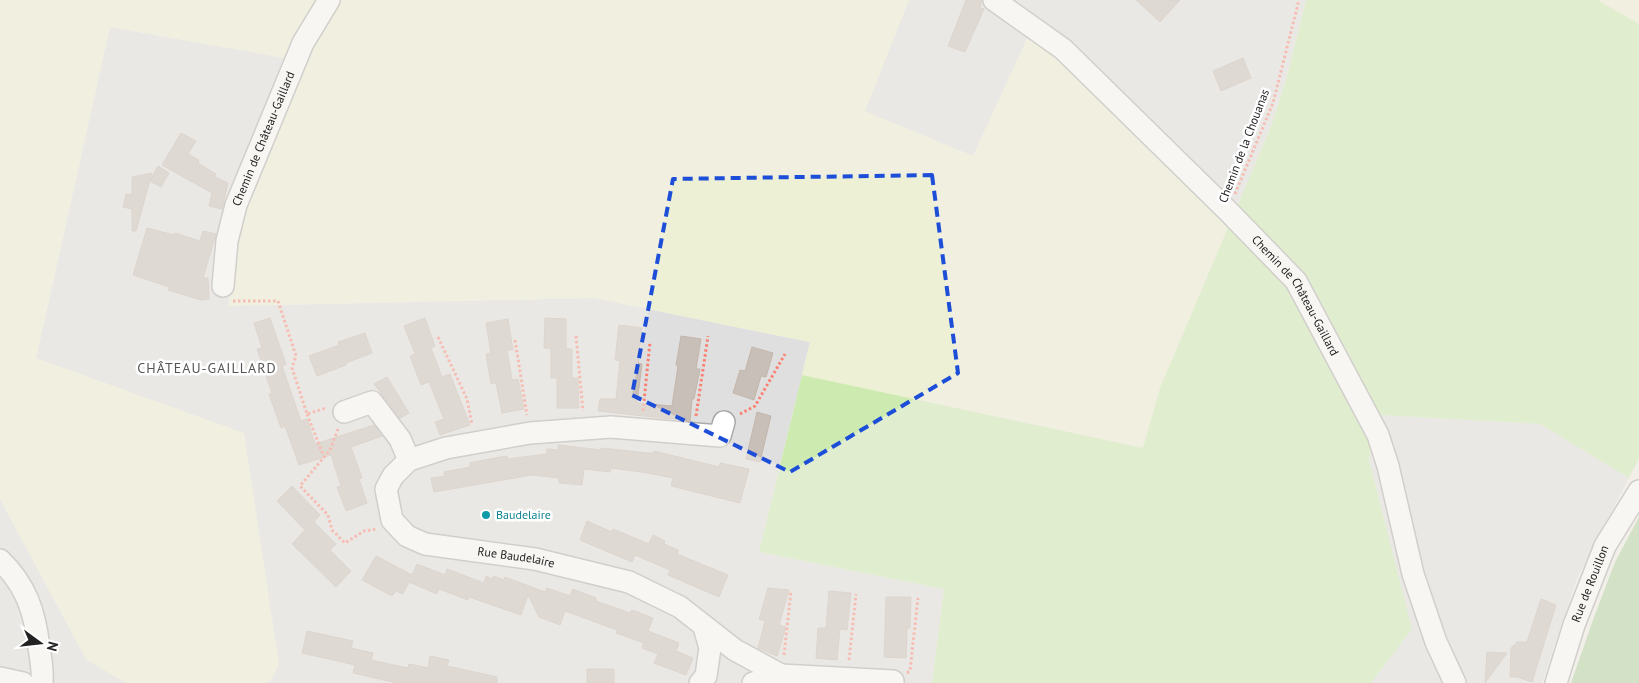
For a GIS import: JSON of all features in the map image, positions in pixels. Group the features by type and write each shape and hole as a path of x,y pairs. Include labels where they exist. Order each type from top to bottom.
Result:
{"street":[{"name":"Chemin de Château-Gaillard","path":"224,286 227,241 236,205 303,43 329,0"},
{"name":"Chemin de Château-Gaillard","path":"994,0 1063,49 1228,211 1296,281 1378,435 1388,466 1413,574 1436,642 1455,683"},
{"path":"344,412 372,402 400,439 408,460"},
{"path":"397,526 392,520 386,489 393,476 408,460 446,448 530,433 611,427 720,436 724,422"},
{"name":"Rue de Rouillon","path":"1556,683 1574,625 1605,546 1639,491"},
{"name":"Rue Baudelaire","path":"397,526 407,536 425,544 535,559 629,582 680,607 735,650 782,675"},
{"path":"0,560 12,571 28,598 36,625 43,672 42,683"},
{"path":"700,683 706,676 710,648 704,627"},
{"name":"Rue Baudelaire","path":"753,683 782,675 893,682"},
{"path":"0,678 23,683"}],"path":[{"name":"Chemin de la Chouanas","path":"1228,211 1273,103 1299,0"},
{"path":"224,286 225,301 278,301 296,356 292,368 324,457"},
{"path":"576,336 585,429"},
{"path":"693,434 708,336"},
{"path":"438,337 467,399 476,442"},
{"path":"515,340 530,433"},
{"path":"641,429 650,342"},
{"path":"724,422 755,406 785,354"},
{"path":"307,414 337,405 344,412 330,450 300,486 328,515 332,530 345,543 364,531 397,526"},
{"path":"782,675 791,591"},
{"path":"847,678 856,594"},
{"path":"893,682 910,671 918,598"}],"highlighted area":[{"path":"932,175 958,373 790,472 632,395 673,179"}],"shaded area":[{"path":"909,0 1306,0 1287,76 1272,124 1232,219 1030,33 973,156 864,111"},
{"path":"110,27 302,61 228,306 594,298 810,342 759,552 944,589 933,683 265,683 271,681 36,358"},
{"path":"1380,415 1541,424 1629,478 1577,578 1542,683 1371,683 1411,629 1369,460"},
{"path":"0,499 86,659 126,683 0,683"}],"green space":[{"path":"0,0 909,0 865,111 973,156 1030,32 1232,219 1160,388 1143,448 802,375 810,342 594,298 228,306 240,216 301,61 110,27 36,358 244,433 279,664 271,681 265,683 126,683 86,659 0,499"},
{"path":"1306,0 1598,0 1639,24 1639,458 1629,478 1540,424 1380,415 1369,460 1412,629 1371,683 933,683 944,589 759,552 802,375 1143,448 1160,388 1272,124 1287,76"},
{"path":"1598,0 1639,0 1639,24"},
{"path":"1639,517 1639,683 1571,683 1615,562"}],"building":[{"path":"966,0 982,0 980,8 984,9 965,52 948,46"},
{"path":"1136,0 1180,0 1160,22"},
{"path":"1243,58 1251,78 1221,91 1213,71"},
{"path":"181,133 196,141 188,154 199,160 198,163 216,174 215,177 228,183 222,209 209,206 212,193 162,165"},
{"path":"158,166 169,173 161,187 150,181"},
{"path":"152,173 136,231 132,231 132,209 123,207 126,194 132,195 132,177"},
{"path":"147,228 174,235 175,233 200,241 203,231 216,234 203,278 208,278 209,299 201,300 168,290 169,287 133,275"},
{"path":"270,318 286,364 282,366 301,421 307,419 315,444 374,425 382,436 351,447 362,478 359,479 367,503 346,511 337,487 341,486 331,455 299,465 285,426 281,428 269,394 272,393 257,349 262,348 254,323"},
{"path":"425,318 435,346 431,348 442,377 450,374 470,425 440,435 435,422 444,419 429,382 421,385 410,356 415,354 404,326"},
{"path":"545,318 566,319 566,349 572,349 572,378 578,378 579,408 557,408 557,378 551,378 551,348 544,348"},
{"path":"508,319 513,350 507,350 512,380 518,379 524,409 502,413 496,383 491,384 486,354 491,353 486,323"},
{"path":"619,325 642,328 638,363 642,364 637,403 672,406 681,336 701,339 696,369 700,369 694,399 692,399 690,421 598,411 600,399 616,399 620,361 615,360"},
{"path":"365,333 372,353 317,376 309,356 339,345 338,342"},
{"path":"752,347 773,353 766,377 761,376 754,400 733,393 740,370 745,371"},
{"path":"387,377 409,413 400,418 374,384"},
{"path":"757,412 771,416 760,462 746,459"},
{"path":"558,445 648,453 654,453 654,451 719,467 720,463 749,469 740,503 671,486 673,478 611,468 610,472 584,469 582,485 559,483 559,478 532,475 434,492 431,478 445,476 444,472 470,467 470,463 484,460 507,456 507,459 547,454 547,449 558,450"},
{"path":"292,486 320,515 314,522 336,544 330,550 351,571 336,587 292,544 305,530 277,501"},
{"path":"587,521 612,532 613,529 649,544 653,535 665,541 664,544 678,550 677,554 728,575 719,597 668,575 670,570 635,555 632,562 580,540"},
{"path":"376,556 412,575 417,564 445,575 447,569 484,583 486,576 492,579 494,576 504,580 505,577 545,592 547,588 570,596 573,589 596,598 596,601 630,613 632,610 653,618 648,631 679,643 676,651 693,658 686,675 654,663 658,654 642,648 644,643 616,633 617,630 565,611 560,625 539,617 528,595 521,615 469,597 468,600 439,589 437,594 409,582 403,594 396,591 392,596 362,580"},
{"path":"768,588 789,590 779,625 786,627 777,656 758,648 765,621 759,619"},
{"path":"829,591 851,593 847,630 840,629 837,660 816,658 818,628 826,628"},
{"path":"886,597 911,597 910,628 907,628 906,658 884,657"},
{"path":"1541,599 1556,605 1532,682 1517,677 1510,677 1511,648 1517,642 1527,642"},
{"path":"307,631 353,641 351,648 373,653 371,660 408,668 409,664 428,668 430,656 449,660 447,666 497,677 497,683 397,683 353,673 355,665 302,653"},
{"path":"1487,652 1507,653 1485,683"},
{"path":"587,669 614,669 614,683 587,683"}],"place":[{"name":"Baudelaire","path":"486,515"}],"district":[{"name":"CHÂTEAU-GAILLARD","path":"207,368"}]}
